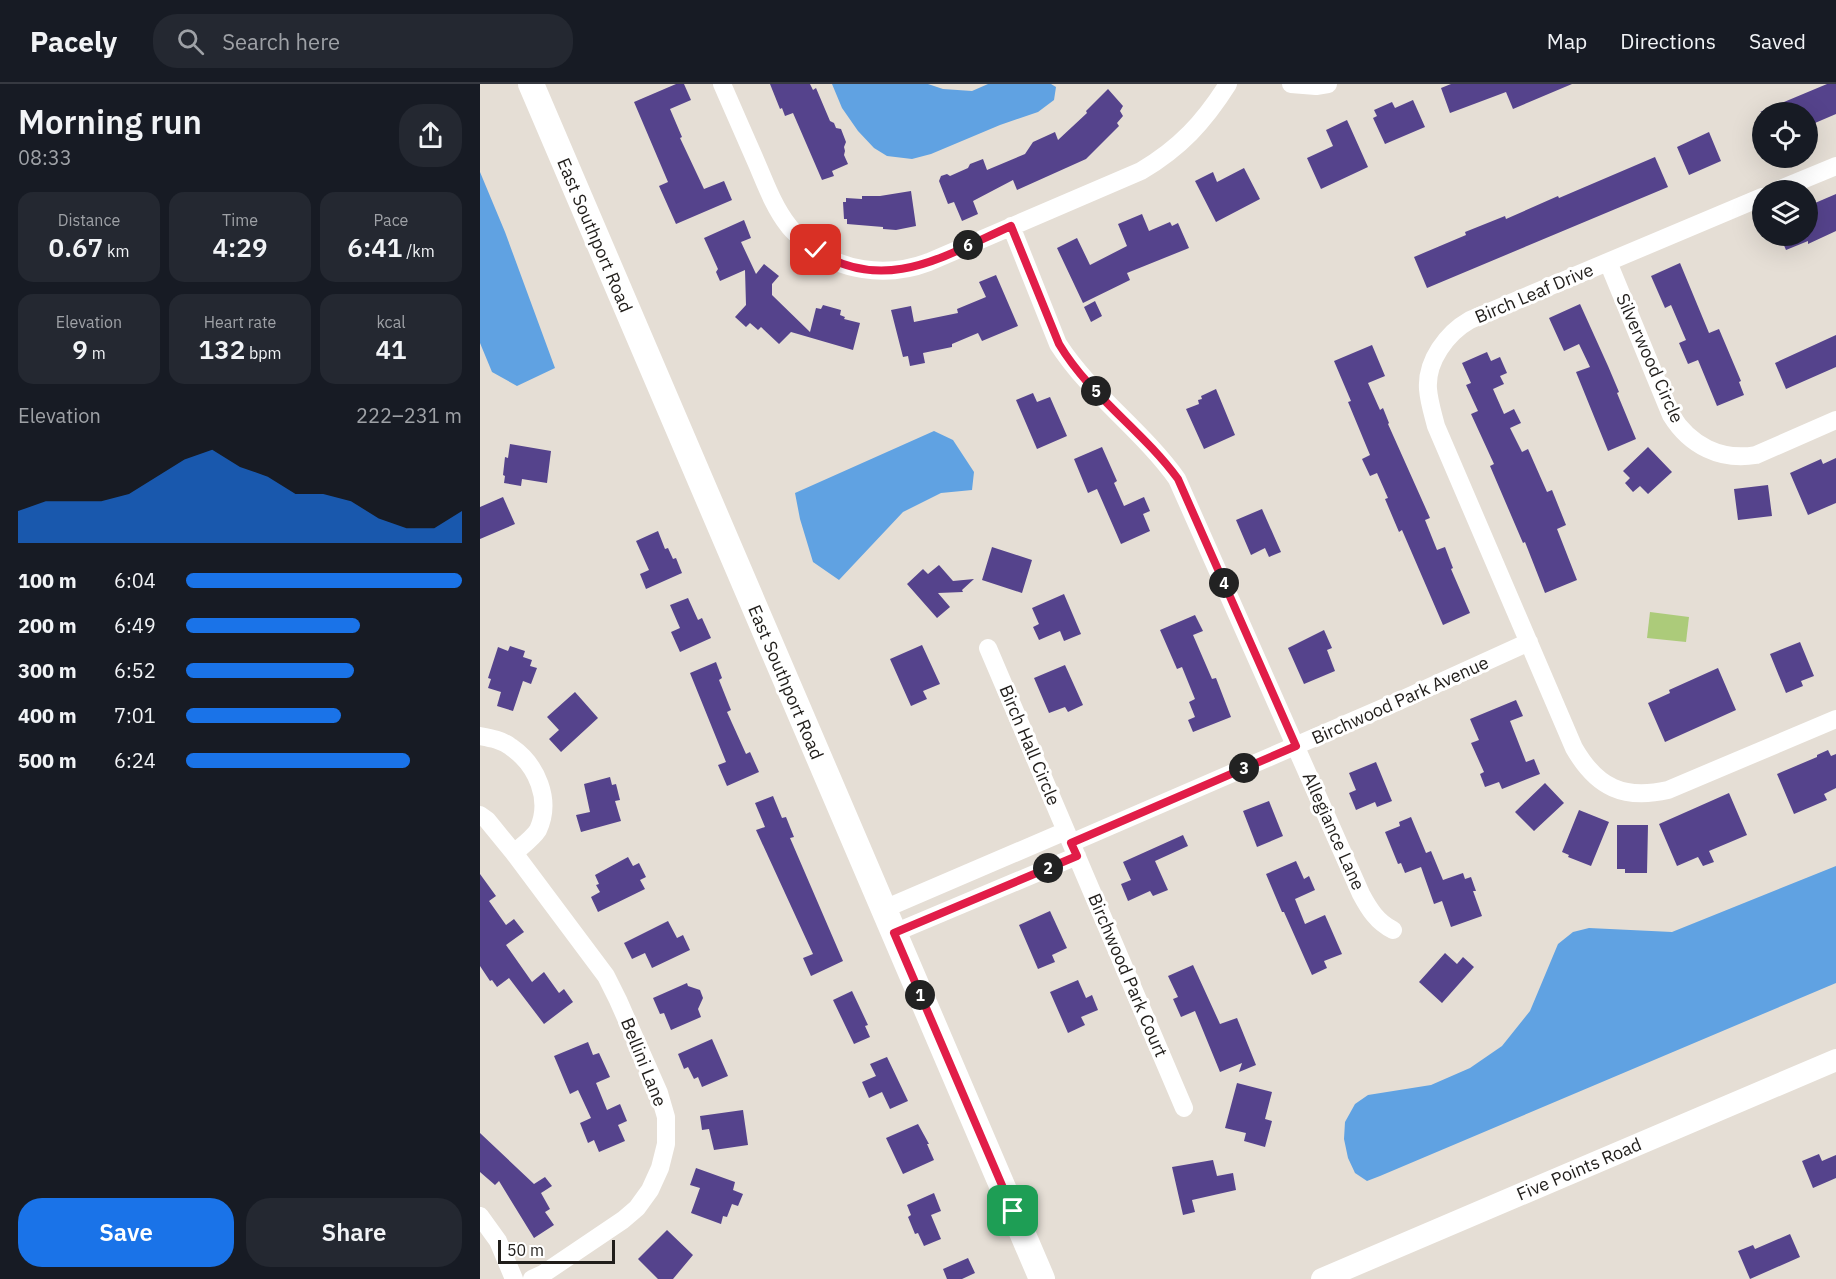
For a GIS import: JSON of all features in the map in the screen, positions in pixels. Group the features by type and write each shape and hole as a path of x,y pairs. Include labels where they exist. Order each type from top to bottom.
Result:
{"main road":[{"name":"East Southport Road","path":"531,84 1042,1279"}],"street":[{"path":"722,84 777,210 797,235 831,260 867,270 890,271 911,268 928,262 1132,175 1159,160 1184,140 1213,108 1228,84"},
{"path":"1291,84 1316,86 1328,84"},
{"path":"1802,180 1836,166"},
{"name":"Birch Leaf Drive","path":"1752,201 1462,325 1444,344 1435,358 1429,373 1428,387 1436,426 1574,748 1594,776 1625,792 1644,795 1668,790 1836,719"},
{"name":"Allegiance Lane","path":"1011,226 1065,354 1092,387 1178,479 1361,894 1371,912 1393,930"},
{"name":"Silverwood Circle","path":"1608,262 1671,415 1678,427 1701,447 1729,456 1756,455 1836,420"},
{"name":"Birchwood Park Avenue","path":"894,933 1072,843 1529,642"},
{"name":"Birch Hall Circle","path":"988,648 1072,843"},
{"path":"480,736 493,738 510,746 531,767 540,783 543,800 542,816 537,832 514,853"},
{"name":"Bellini Lane","path":"480,815 487,820 514,853 606,976 658,1093 666,1117 666,1144 660,1168 650,1190 637,1208 579,1250 532,1279"},
{"name":"Birchwood Park Avenue","path":"884,909 1072,843"},
{"name":"Birchwood Park Court","path":"1072,843 1184,1108"},
{"name":"Five Points Road","path":"1322,1279 1836,1060"},
{"path":"480,1216 498,1241 514,1279"}],"green space":[{"path":"1650,612 1689,617 1686,642 1647,638"}],"water":[{"path":"832,84 928,84 943,89 972,91 988,84 1051,84 1056,87 1054,100 1038,112 931,154 912,159 887,156 874,148 858,131 842,108"},
{"path":"480,172 505,232 555,368 517,386 492,372 480,343"},
{"path":"934,431 953,440 974,472 972,490 941,493 903,512 839,580 813,562 795,493"},
{"path":"1836,866 1836,983 1380,1176 1367,1181 1355,1173 1348,1158 1344,1139 1345,1122 1355,1104 1368,1095 1431,1085 1470,1068 1502,1046 1530,1011 1558,944 1573,932 1589,928 1672,932"}],"building":[{"path":"676,84 684,84 691,100 670,109 682,137 680,138 704,189 724,181 732,200 676,224 659,186 668,182 634,102"},
{"path":"770,84 810,84 813,90 816,88 830,121 836,128 841,129 846,142 844,155 848,164 832,171 834,176 822,180 793,113 785,116"},
{"path":"1451,84 1572,84 1513,109 1506,92 1450,113 1441,88"},
{"path":"1827,84 1836,84 1836,114 1818,122 1818,102 1784,102"},
{"path":"1108,89 1123,106 1120,111 1123,116 1117,123 1119,126 1086,159 1017,190 1013,180 973,201 978,214 962,221 954,202 948,204 939,181 941,176 947,174 950,176 983,159 987,170 1025,154 1033,142 1055,132 1058,140 1087,113 1086,111"},
{"path":"1413,100 1425,127 1385,144 1373,118 1377,116 1374,110 1392,102 1395,108"},
{"path":"1347,120 1368,167 1321,189 1307,158 1333,146 1326,130"},
{"path":"1709,132 1721,161 1689,175 1677,147"},
{"path":"1655,157 1668,187 1427,288 1414,257 1466,235 1465,232 1505,216 1506,219"},
{"path":"1244,168 1260,199 1216,222 1195,181 1213,172 1217,182"},
{"path":"911,191 916,226 896,230 883,229 883,227 847,224 847,219 844,219 843,202 846,202 846,198 862,199 862,196 880,196"},
{"path":"1836,194 1836,231 1818,239 1818,202"},
{"path":"1142,214 1149,231 1170,222 1172,226 1178,223 1189,248 1127,273 1130,280 1083,303 1057,248 1077,238 1090,265 1127,246 1118,224"},
{"path":"744,220 751,238 741,242 756,274 764,264 779,276 772,284 772,295 810,332 816,308 821,309 823,305 841,310 840,315 845,317 844,319 860,323 853,350 791,332 779,344 761,327 758,330 750,323 746,327 735,317 746,305 745,270 720,281 716,272 718,269 704,238"},
{"path":"1784,246 1796,246 1786,250"},
{"path":"1680,263 1709,333 1719,329 1741,381 1739,382 1744,395 1717,406 1698,360 1688,364 1679,343 1686,340 1671,305 1665,308 1651,276"},
{"path":"996,275 1018,326 982,341 978,333 952,344 952,347 923,353 925,363 910,366 908,356 903,357 891,310 911,306 914,322 958,313 957,309 986,297 979,282"},
{"path":"1095,301 1102,316 1091,322 1084,307"},
{"path":"1580,304 1619,392 1617,393 1636,439 1608,451 1576,372 1590,367 1579,344 1564,351 1549,318"},
{"path":"1836,335 1836,367 1786,389 1775,363"},
{"path":"1372,345 1385,376 1368,383 1380,410 1383,408 1430,518 1425,520 1437,550 1445,547 1453,568 1451,569 1470,613 1443,625 1402,530 1399,532 1377,473 1370,476 1362,459 1370,455 1334,361"},
{"path":"1487,352 1491,361 1500,357 1507,373 1500,376 1504,384 1493,389 1504,414 1514,409 1521,423 1510,428 1522,452 1528,449 1547,492 1552,490 1566,525 1557,529 1577,580 1545,593 1525,542 1523,543 1490,466 1494,464 1471,414 1478,411 1466,385 1471,383 1462,363"},
{"path":"1216,389 1235,435 1204,449 1186,409 1199,404 1198,400 1202,399 1201,396"},
{"path":"1033,393 1037,402 1050,397 1067,436 1037,449 1016,400"},
{"path":"510,444 551,451 547,483 522,479 521,486 504,483 505,457 508,458"},
{"path":"1102,447 1117,481 1114,483 1124,506 1144,497 1150,511 1143,514 1150,531 1121,544 1097,489 1088,493 1074,459"},
{"path":"1648,447 1672,472 1648,494 1640,486 1633,492 1625,483 1630,478 1623,471"},
{"path":"1836,458 1836,503 1808,515 1790,473 1821,459 1823,464"},
{"path":"1768,485 1772,516 1738,520 1734,489"},
{"path":"503,497 515,524 480,539 480,507"},
{"path":"1262,509 1281,552 1269,557 1265,548 1251,555 1236,520"},
{"path":"658,531 665,549 668,548 673,559 676,558 682,573 646,589 640,574 649,570 636,541"},
{"path":"992,547 1032,560 1022,593 982,580"},
{"path":"939,565 953,581 974,579 962,590 963,592 938,593 950,607 937,618 907,584 923,569 928,574"},
{"path":"1064,594 1081,634 1064,641 1060,631 1039,640 1033,627 1039,624 1032,608"},
{"path":"688,598 698,620 702,618 711,638 680,652 671,632 680,628 670,605"},
{"path":"1195,615 1203,631 1193,635 1212,679 1216,678 1231,717 1193,732 1188,720 1195,717 1189,702 1195,699 1182,667 1177,669 1160,630"},
{"path":"1324,630 1332,648 1327,650 1335,671 1304,684 1288,648"},
{"path":"1800,642 1814,676 1801,681 1803,686 1786,693 1770,654"},
{"path":"922,645 940,684 923,691 927,699 911,706 890,659"},
{"path":"510,646 525,651 523,657 532,660 530,666 537,668 531,684 523,681 513,711 497,706 501,692 488,688 491,679 488,678 498,647 508,651"},
{"path":"716,662 722,678 719,680 731,710 727,712 746,754 750,752 759,772 727,786 718,765 726,762 690,673"},
{"path":"1065,665 1083,705 1068,712 1065,707 1049,713 1034,678"},
{"path":"1718,668 1736,710 1665,742 1648,703 1670,693 1669,690"},
{"path":"575,692 598,718 561,752 549,739 559,730 547,717"},
{"path":"1516,700 1523,716 1510,721 1526,762 1534,759 1540,774 1502,789 1499,782 1485,787 1480,774 1484,772 1471,743 1479,740 1470,719"},
{"path":"1828,750 1831,756 1836,754 1836,788 1824,794 1827,800 1794,814 1777,774"},
{"path":"1376,762 1392,801 1377,807 1375,802 1356,810 1349,793 1356,790 1349,773"},
{"path":"610,777 612,785 616,784 620,800 615,801 621,821 581,832 576,815 590,812 584,784"},
{"path":"1545,783 1564,803 1534,831 1515,812"},
{"path":"1729,793 1747,835 1709,851 1714,862 1703,866 1698,857 1677,866 1659,824"},
{"path":"773,796 782,818 786,817 794,837 790,838 843,961 811,976 803,958 813,954 756,830 765,827 755,803"},
{"path":"1269,801 1283,836 1257,847 1243,811"},
{"path":"1579,810 1609,822 1591,866 1568,857 1569,855 1562,852"},
{"path":"1411,817 1426,853 1431,851 1443,880 1463,873 1465,879 1471,877 1476,891 1473,891 1482,916 1451,927 1442,901 1434,904 1421,867 1405,873 1401,863 1398,864 1385,832 1400,826 1399,822"},
{"path":"1617,825 1648,825 1647,873 1625,873 1625,869 1617,869"},
{"path":"1183,835 1188,846 1155,861 1168,890 1153,896 1150,891 1128,901 1121,884 1131,880 1123,862"},
{"path":"628,857 633,866 639,863 646,877 640,880 645,889 598,912 591,897 600,892 596,885 599,884 595,875"},
{"path":"1296,861 1304,879 1309,876 1315,890 1295,899 1305,924 1325,915 1342,954 1324,961 1327,968 1312,975 1266,874"},
{"path":"480,874 496,896 489,901 506,925 514,919 524,932 506,945 532,982 544,972 559,993 564,989 573,1002 544,1024 509,978 497,987 480,966"},
{"path":"1050,911 1067,948 1052,955 1055,962 1038,969 1019,925"},
{"path":"668,921 677,938 683,935 690,950 652,968 645,953 632,959 624,943"},
{"path":"1445,953 1457,964 1463,957 1474,967 1442,1003 1419,982"},
{"path":"1193,965 1220,1024 1237,1018 1256,1065 1239,1072 1242,1063 1220,1072 1195,1011 1181,1017 1173,999 1178,997 1168,976"},
{"path":"1078,980 1086,998 1092,995 1098,1010 1081,1017 1085,1025 1068,1033 1050,992"},
{"path":"687,983 688,986 700,990 703,998 698,1009 701,1017 671,1030 664,1013 660,1014 653,998"},
{"path":"852,991 868,1025 865,1026 870,1037 854,1044 833,1000"},
{"path":"712,1039 728,1076 702,1087 698,1077 694,1079 688,1067 684,1069 678,1054"},
{"path":"588,1042 593,1055 599,1053 610,1077 596,1083 607,1110 620,1104 627,1121 618,1125 625,1141 599,1152 594,1140 588,1143 580,1123 591,1118 578,1090 570,1094 554,1056"},
{"path":"887,1057 908,1101 890,1109 882,1092 869,1098 862,1082 876,1076 870,1064"},
{"path":"1237,1083 1272,1092 1265,1119 1272,1121 1265,1147 1244,1141 1246,1133 1225,1128"},
{"path":"743,1110 748,1145 714,1150 709,1129 702,1130 700,1116"},
{"path":"918,1124 929,1144 927,1144 934,1160 903,1174 886,1138"},
{"path":"480,1133 534,1184 545,1177 552,1186 541,1193 550,1209 545,1212 554,1225 534,1238 499,1181 495,1185 480,1172"},
{"path":"1819,1154 1822,1161 1836,1155 1836,1178 1813,1188 1802,1161"},
{"path":"1213,1160 1217,1176 1233,1173 1236,1190 1192,1200 1195,1212 1183,1215 1172,1167"},
{"path":"696,1168 735,1182 733,1190 743,1194 738,1206 732,1204 727,1217 723,1216 721,1224 691,1213 700,1188 690,1185"},
{"path":"934,1193 941,1211 931,1215 941,1239 924,1246 918,1233 915,1234 908,1217 911,1215 907,1205"},
{"path":"667,1230 693,1255 673,1279 658,1279 638,1259"},
{"path":"1790,1234 1800,1257 1750,1279 1738,1251 1753,1245 1755,1249"},
{"path":"968,1258 975,1273 962,1279 947,1279 943,1269"}],"route":[{"path":"816,250 831,260 853,267 871,271 890,271 911,268 928,262 1011,226 1065,354 1092,387 1178,479 1296,746 1071,843 1077,856 894,933 1013,1211"}]}
